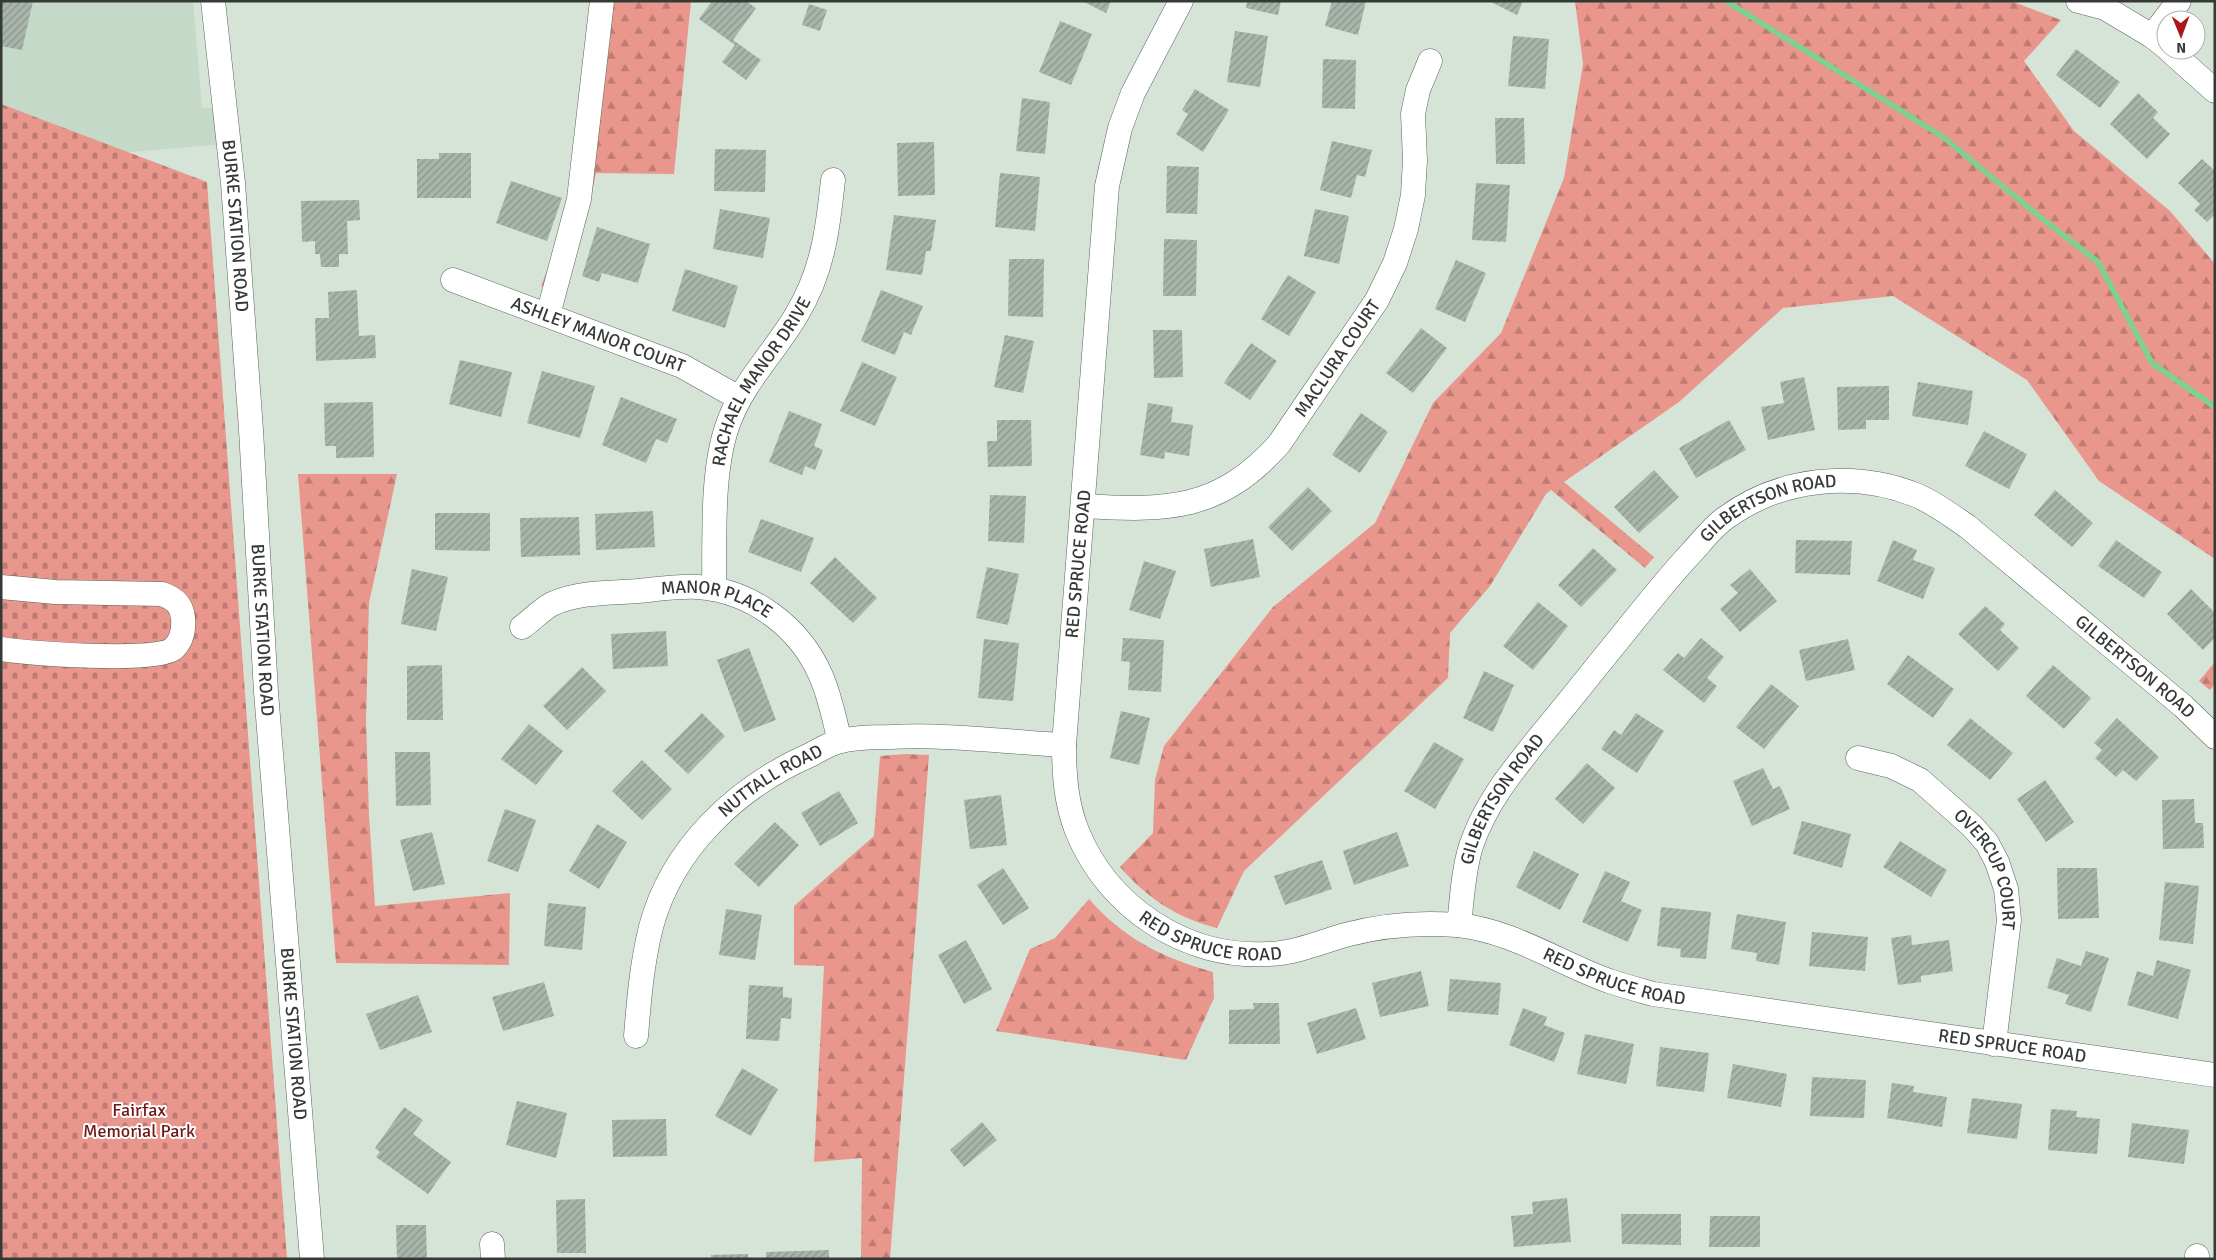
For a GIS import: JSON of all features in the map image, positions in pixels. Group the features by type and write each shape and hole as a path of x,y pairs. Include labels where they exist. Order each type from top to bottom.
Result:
{"street":[{"name":"BURKE STATION ROAD","path":"213,1 233,183 251,430 266,692 312,1259"},
{"path":"548,315 579,199 602,1"},
{"name":"RED SPRUCE ROAD","path":"1181,1 1133,93 1120,128 1112,162 1101,261 1064,746 1064,777 1069,804 1077,830 1090,858 1108,884 1130,906 1150,921 1180,938 1222,951 1267,954 1300,950 1345,935 1378,928 1415,924 1459,926 1486,931 1524,944 1609,981 1653,994 2215,1075"},
{"path":"2078,1 2104,8 2156,41"},
{"path":"2180,60 2215,91"},
{"name":"MACLURA COURT","path":"1083,506 1139,509 1166,508 1192,502 1215,494 1239,481 1263,462 1279,444 1377,300 1395,263 1406,229 1413,195 1415,160 1413,114 1418,90 1430,61"},
{"name":"RACHAEL MANOR DRIVE","path":"714,589 718,471 727,428 739,398 798,314 821,262 827,234 833,180"},
{"name":"ASHLEY MANOR COURT","path":"453,280 682,366 739,398"},
{"name":"GILBERTSON ROAD","path":"1459,926 1464,876 1471,848 1480,822 1504,781 1674,572 1715,527 1741,508 1763,496 1789,488 1828,481 1860,481 1888,486 1918,496 1944,510 1968,527 2196,716 2215,737"},
{"path":"1,587 55,592 162,594 172,597 179,605 183,616 183,632 180,642 172,650 163,654 128,656 43,654 1,649"},
{"name":"MANOR PLACE","path":"522,628 551,605 584,594 688,587 714,589 738,596 760,606 784,624 805,647 822,677 840,741"},
{"name":"NUTTALL ROAD","path":"636,1036 643,965 652,926 667,887 688,851 720,813 752,786 785,766 840,741 922,735 1064,746"},
{"name":"OVERCUP COURT","path":"1858,758 1891,766 1920,780 1972,826 1986,843 1997,862 2006,889 2009,920 1994,1044"}],"shaded area":[{"path":"1,1 193,1 202,108 222,107 224,144 1,163"}],"green space":[{"path":"591,1 691,1 674,174 596,173 586,221 561,293 541,286 569,214"},
{"path":"1575,1 2011,1 2061,20 2024,61 2074,131 2170,211 2215,264 2215,559 2099,481 2027,380 1893,296 1783,308 1679,402 1564,482 1654,557 1645,568 1551,490 1546,494 1490,586 1450,633 1448,678 1244,871 1217,928 1189,919 1152,897 1120,867 1153,833 1155,780 1164,746 1273,607 1375,523 1433,403 1501,333 1564,178 1583,64"},
{"name":"Fairfax Memorial Park","path":"1,104 207,182 287,1259 1,1259"},
{"path":"298,474 397,474 369,603 366,721 369,815 375,906 510,893 509,965 336,963"},
{"path":"2215,662 2215,684 2210,690 2199,681"},
{"path":"929,755 890,1259 861,1259 862,1158 814,1162 824,966 794,965 794,906 874,836 880,756"},
{"path":"1089,899 1116,925 1145,945 1177,960 1213,972 1214,998 1186,1060 996,1031 1030,949 1055,938"}],"building":[{"path":"1,1 33,1 22,50 1,46"},
{"path":"712,1 746,1 756,8 733,40 761,60 746,80 722,62 735,45 699,19"},
{"path":"1082,1 1111,1 1106,13"},
{"path":"1247,1 1281,1 1278,15 1246,8"},
{"path":"1332,1 1366,1 1358,35 1325,26"},
{"path":"1489,1 1523,1 1517,15"},
{"path":"809,4 827,10 820,31 802,25"},
{"path":"1060,21 1092,34 1071,85 1039,72"},
{"path":"1235,31 1268,36 1260,87 1227,82"},
{"path":"1513,36 1549,39 1545,89 1508,86"},
{"path":"2076,49 2120,82 2100,108 2056,75"},
{"path":"1323,59 1356,60 1355,109 1322,108"},
{"path":"1195,89 1229,110 1203,152 1176,134 1188,114 1182,110"},
{"path":"2138,93 2158,112 2153,118 2170,134 2147,159 2110,124"},
{"path":"1022,98 1050,102 1045,154 1016,151"},
{"path":"1495,118 1524,118 1525,164 1496,164"},
{"path":"1332,141 1372,150 1365,177 1357,175 1351,198 1320,190"},
{"path":"934,142 935,195 898,196 897,143"},
{"path":"715,149 766,150 765,192 714,191"},
{"path":"439,153 471,153 471,198 417,198 417,159 439,159"},
{"path":"2202,159 2215,171 2215,214 2207,222 2194,210 2200,204 2178,183"},
{"path":"1167,166 1199,167 1197,214 1166,213"},
{"path":"1000,173 1040,177 1035,231 995,227"},
{"path":"511,181 562,198 547,241 496,223"},
{"path":"1476,183 1510,185 1506,242 1472,240"},
{"path":"359,200 360,220 347,221 348,254 339,254 339,267 321,267 320,254 315,254 315,241 302,242 301,201"},
{"path":"720,209 770,218 763,258 713,249"},
{"path":"1315,209 1349,216 1339,264 1304,256"},
{"path":"894,215 936,220 931,251 926,251 922,275 886,270"},
{"path":"597,227 650,244 638,283 602,273 599,282 582,276"},
{"path":"1164,239 1197,240 1196,296 1163,296"},
{"path":"1009,259 1044,259 1043,317 1008,316"},
{"path":"1456,260 1486,273 1465,322 1435,309"},
{"path":"685,269 738,286 725,328 672,311"},
{"path":"1288,275 1316,292 1289,336 1261,319"},
{"path":"357,290 359,336 375,335 376,358 316,361 315,318 329,318 328,292"},
{"path":"881,290 923,306 911,335 904,332 895,355 861,341"},
{"path":"1421,328 1447,348 1413,393 1386,373"},
{"path":"1153,330 1182,330 1183,377 1154,378"},
{"path":"1005,335 1034,341 1023,393 994,387"},
{"path":"1251,343 1277,361 1250,400 1224,383"},
{"path":"460,360 512,372 501,417 449,404"},
{"path":"862,362 897,377 875,426 840,411"},
{"path":"542,371 595,386 580,438 527,423"},
{"path":"1804,377 1815,430 1768,440 1761,407 1784,403 1780,382"},
{"path":"1918,382 1973,391 1968,425 1912,416"},
{"path":"1889,386 1889,420 1866,420 1866,429 1838,430 1837,387"},
{"path":"621,397 677,419 667,443 656,439 646,463 602,445"},
{"path":"373,402 374,457 336,458 336,446 325,446 324,403"},
{"path":"1148,403 1173,407 1171,422 1193,425 1189,456 1165,452 1164,459 1140,455"},
{"path":"789,411 822,424 814,446 823,450 815,470 805,466 802,475 769,462"},
{"path":"1361,413 1388,432 1360,473 1332,455"},
{"path":"997,420 1031,420 1032,466 988,467 987,441 997,441"},
{"path":"1729,420 1746,450 1696,478 1679,448"},
{"path":"1984,431 2027,454 2009,489 1965,466"},
{"path":"1654,470 1679,497 1639,533 1614,507"},
{"path":"1308,487 1332,511 1292,551 1268,527"},
{"path":"2055,490 2093,523 2072,547 2034,515"},
{"path":"990,495 1026,496 1024,543 988,541"},
{"path":"653,511 655,547 596,550 595,514"},
{"path":"435,513 490,513 490,551 435,550"},
{"path":"579,517 580,555 521,557 520,518"},
{"path":"761,519 814,538 801,572 748,552"},
{"path":"1253,539 1260,577 1211,587 1204,549"},
{"path":"1796,540 1852,541 1850,575 1795,573"},
{"path":"1893,540 1917,550 1913,560 1935,568 1923,599 1877,581"},
{"path":"2116,540 2162,572 2144,598 2098,566"},
{"path":"1593,548 1617,570 1581,607 1558,585"},
{"path":"835,557 877,598 853,623 810,583"},
{"path":"1144,561 1176,571 1160,619 1129,610"},
{"path":"987,567 1019,574 1008,625 976,618"},
{"path":"412,569 448,577 436,631 401,624"},
{"path":"1750,569 1777,601 1740,632 1720,609 1738,593 1730,585"},
{"path":"2191,589 2215,613 2215,638 2203,650 2167,614"},
{"path":"1538,602 1568,626 1533,670 1503,646"},
{"path":"1985,606 2005,624 2000,630 2019,648 1998,671 1958,634"},
{"path":"666,631 668,666 613,669 611,634"},
{"path":"1123,638 1164,640 1161,692 1128,690 1130,662 1121,661"},
{"path":"1701,638 1724,657 1707,678 1717,686 1704,703 1663,670 1678,653 1684,658"},
{"path":"984,639 1019,643 1013,701 978,698"},
{"path":"1848,639 1855,670 1806,681 1799,650"},
{"path":"749,648 776,720 744,732 717,660"},
{"path":"1908,655 1954,689 1933,718 1887,684"},
{"path":"442,665 443,720 407,720 407,666"},
{"path":"2053,665 2091,698 2064,729 2026,696"},
{"path":"582,667 606,691 567,730 543,706"},
{"path":"1484,671 1514,685 1493,732 1463,718"},
{"path":"1771,684 1799,706 1764,749 1736,727"},
{"path":"1121,711 1150,718 1139,765 1110,758"},
{"path":"702,713 725,736 688,774 664,751"},
{"path":"1636,713 1664,731 1637,773 1601,749 1614,730 1621,735"},
{"path":"1970,718 2013,753 1990,780 1947,745"},
{"path":"2117,718 2159,757 2136,781 2123,770 2116,777 2095,758 2102,750 2094,743"},
{"path":"529,724 563,751 536,785 501,759"},
{"path":"1434,742 1464,759 1435,809 1404,791"},
{"path":"395,752 430,752 431,805 396,806"},
{"path":"642,760 672,789 642,820 612,791"},
{"path":"1587,763 1615,788 1583,824 1555,799"},
{"path":"1763,768 1773,789 1780,786 1790,809 1752,826 1733,781"},
{"path":"2045,780 2074,822 2046,842 2017,799"},
{"path":"839,791 858,823 820,846 801,813"},
{"path":"1001,795 1007,845 970,849 964,800"},
{"path":"2194,799 2195,823 2203,823 2204,848 2163,849 2162,800"},
{"path":"505,809 536,820 518,872 487,861"},
{"path":"1802,821 1851,834 1842,868 1793,854"},
{"path":"775,822 799,845 759,887 734,864"},
{"path":"597,824 627,842 599,889 569,871"},
{"path":"432,832 445,884 413,891 400,840"},
{"path":"1397,832 1409,866 1354,885 1343,851"},
{"path":"1900,841 1947,870 1931,897 1883,867"},
{"path":"1534,851 1579,874 1560,910 1516,887"},
{"path":"1322,860 1332,889 1285,905 1274,876"},
{"path":"1003,868 1029,908 1003,925 977,885"},
{"path":"2057,868 2097,868 2099,918 2058,919"},
{"path":"1605,871 1630,882 1621,901 1642,910 1628,942 1582,922"},
{"path":"2165,882 2199,886 2193,944 2159,940"},
{"path":"548,903 586,907 582,950 544,946"},
{"path":"1661,907 1711,912 1706,959 1680,957 1681,949 1657,946"},
{"path":"726,909 762,915 755,960 719,955"},
{"path":"1737,914 1786,922 1779,965 1756,961 1757,953 1731,949"},
{"path":"1812,932 1868,937 1865,971 1809,966"},
{"path":"1911,935 1912,945 1949,940 1953,971 1921,976 1921,982 1898,985 1891,938"},
{"path":"966,940 992,989 964,1004 938,955"},
{"path":"2086,951 2109,958 2091,1012 2065,1004 2069,995 2047,988 2057,958 2081,966"},
{"path":"2157,960 2191,970 2178,1019 2127,1005 2137,971 2153,976"},
{"path":"1421,971 1429,1006 1380,1017 1372,983"},
{"path":"1450,979 1501,983 1498,1015 1447,1011"},
{"path":"544,982 554,1016 503,1031 492,997"},
{"path":"749,985 783,987 783,997 792,998 791,1019 781,1018 779,1041 746,1039"},
{"path":"418,995 432,1032 380,1050 366,1014"},
{"path":"1253,1003 1279,1003 1280,1044 1229,1044 1229,1010 1254,1009"},
{"path":"1356,1008 1366,1039 1317,1054 1307,1023"},
{"path":"1523,1008 1547,1017 1544,1025 1565,1033 1554,1062 1509,1045"},
{"path":"1585,1034 1634,1044 1626,1084 1577,1074"},
{"path":"1660,1047 1709,1053 1704,1092 1656,1086"},
{"path":"1733,1064 1787,1074 1781,1107 1727,1098"},
{"path":"742,1068 778,1089 751,1136 715,1116"},
{"path":"1812,1077 1866,1080 1864,1118 1810,1116"},
{"path":"1892,1083 1914,1086 1913,1092 1947,1097 1942,1127 1887,1118"},
{"path":"1972,1098 2022,1104 2017,1139 1967,1133"},
{"path":"517,1101 567,1113 556,1158 506,1145"},
{"path":"404,1107 423,1120 413,1134 451,1162 428,1194 376,1157 380,1152 375,1148"},
{"path":"2051,1109 2077,1111 2076,1117 2100,1119 2097,1154 2048,1150"},
{"path":"666,1119 667,1156 613,1157 612,1120"},
{"path":"982,1122 997,1140 964,1167 950,1150"},
{"path":"2132,1123 2189,1130 2184,1164 2128,1157"},
{"path":"1567,1198 1571,1242 1514,1247 1511,1216 1533,1214 1532,1202"},
{"path":"585,1199 586,1253 557,1253 556,1200"},
{"path":"1621,1214 1681,1214 1681,1245 1622,1244"},
{"path":"1710,1216 1760,1216 1760,1247 1709,1247"},
{"path":"396,1225 426,1225 427,1259 397,1259"},
{"path":"829,1250 829,1259 766,1259 766,1252"},
{"path":"748,1254 748,1259 711,1259 711,1255"}],"waterway":[{"path":"1726,1 1943,137 2098,262 2152,363 2215,407"}]}
